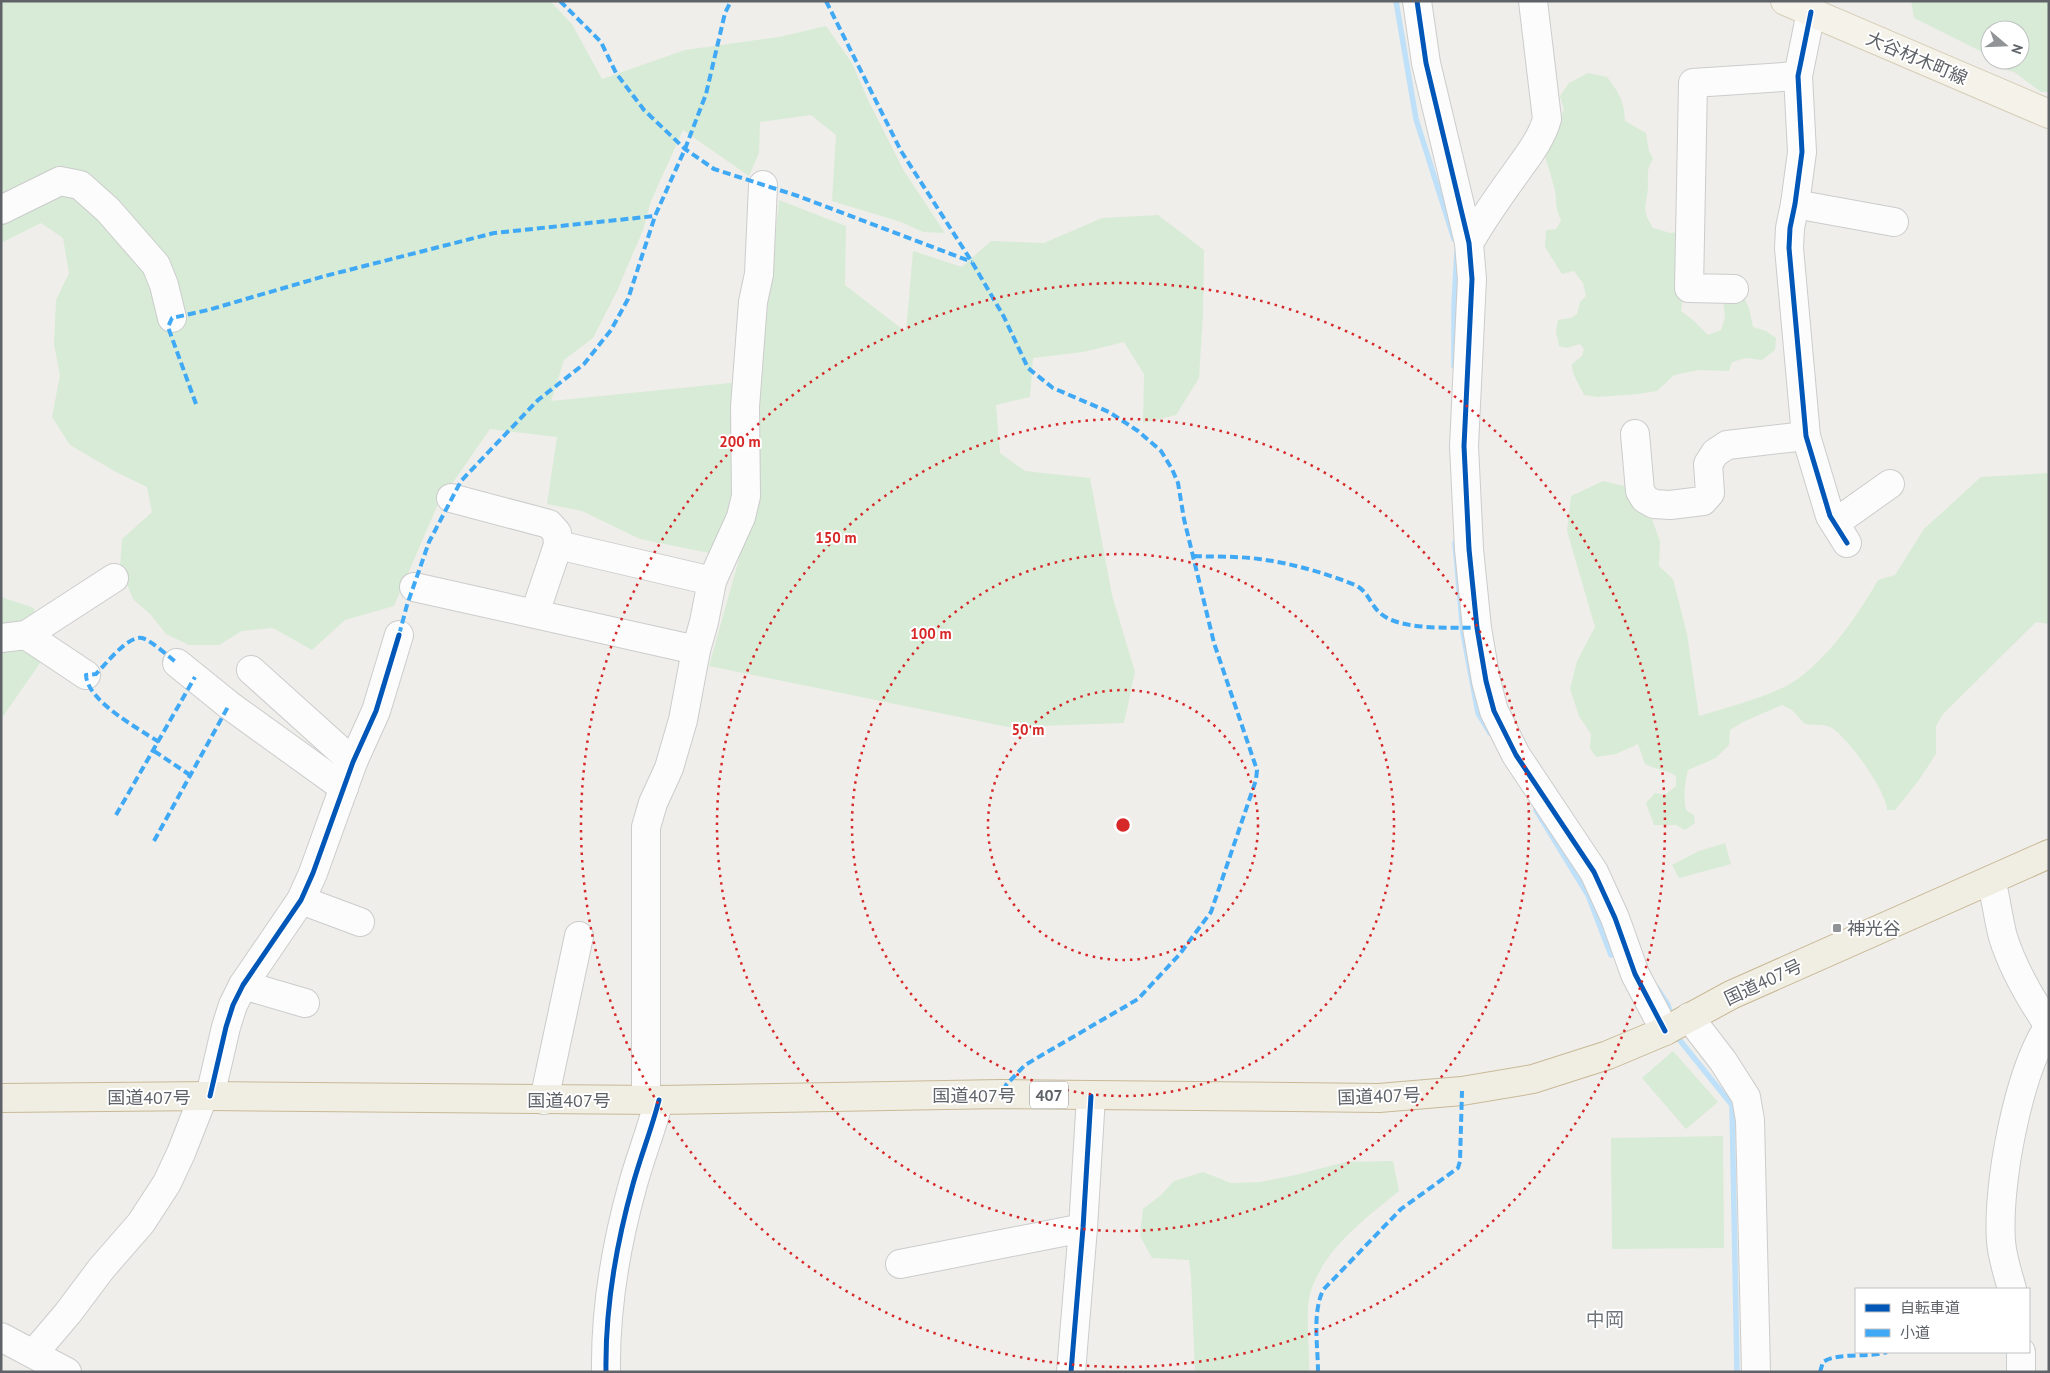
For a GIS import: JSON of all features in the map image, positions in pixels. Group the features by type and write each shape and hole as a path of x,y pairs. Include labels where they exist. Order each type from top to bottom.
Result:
{"highway":[{"name":"国道407号","path":"1,1098 206,1096 653,1100 1002,1094 1379,1098 1462,1091 1548,1074 1608,1055 1665,1031 1731,995 2049,854"}],"main road":[{"name":"大谷材木町線","path":"1785,1 2049,114"}],"street":[{"path":"1417,1 1426,63 1469,242 1472,279 1464,446 1477,628 1486,681 1494,711 1516,755 1594,872 1615,918 1636,974 1665,1031"},
{"path":"1469,242 1532,150 1547,120 1533,1"},
{"path":"1811,12 1798,76 1802,152 1790,228 1789,248 1806,436 1830,516 1841,533 1890,484"},
{"path":"1734,289 1689,288 1693,83 1798,76"},
{"path":"1,210 60,181 80,185 108,210 156,265 164,285 172,318"},
{"path":"606,1372 609,1309 617,1253 653,1100 646,827 653,803 669,768 683,720 696,650 712,581 741,517 746,496 745,407 753,302 758,274 762,185"},
{"path":"1795,204 1894,222"},
{"path":"1635,434 1640,491 1644,499 1654,504 1670,505 1703,501 1710,493 1708,464 1715,453 1727,445 1806,436"},
{"path":"452,498 549,524 557,534 558,545 535,613"},
{"path":"558,545 712,581"},
{"path":"14,636 114,578"},
{"path":"414,587 696,650"},
{"path":"34,1353 68,1313 101,1269 141,1223 167,1184 206,1096 233,1005 300,900 313,873 352,762 376,711 399,635"},
{"path":"14,636 86,675"},
{"path":"177,663 229,705 344,788"},
{"path":"250,670 352,762"},
{"path":"1991,880 2003,935 2013,964 2027,993 2049,1026 2040,1040 2022,1089 2008,1156 2001,1202 2001,1244 2012,1288"},
{"path":"300,900 360,922"},
{"path":"544,1100 579,936"},
{"path":"244,985 305,1002"},
{"path":"1689,1017 1723,1061 1746,1097 1750,1120 1756,1372"},
{"path":"1071,1372 1084,1228 1091,1096"},
{"path":"900,1264 1084,1228"},
{"path":"1,1337 67,1372"},
{"path":"2021,1353 2021,1372"}],"green space":[{"path":"1,1 550,1 572,24 602,79 685,50 779,37 826,26 852,63 869,102 904,171 945,233 923,232 901,222 832,201 836,135 811,115 760,122 759,153 749,176 683,130 651,201 643,230 617,291 593,338 564,360 551,401 760,380 779,200 846,226 845,285 906,332 913,251 962,267 991,241 1044,243 1102,218 1158,215 1204,250 1199,378 1176,415 1143,423 1144,374 1124,342 1083,352 1033,358 1030,397 996,405 1000,453 1025,471 1090,478 1112,595 1135,672 1124,723 1008,727 709,666 739,559 640,539 582,511 547,504 557,437 490,429 438,504 394,606 345,620 312,650 273,628 242,631 219,645 189,645 166,634 151,615 133,599 120,567 122,539 152,512 147,487 116,472 70,445 52,417 60,375 54,344 56,300 69,273 63,238 41,223 1,243"},
{"path":"1911,1 2049,1 2049,92 2041,92 2014,72 2006,70 2030,70 2030,20 1980,20 1980,51 1914,18"},
{"path":"1588,73 1607,77 1620,97 1625,121 1646,133 1649,151 1653,159 1648,172 1645,211 1653,228 1670,233 1679,232 1683,297 1681,311 1708,335 1721,330 1725,318 1723,299 1742,293 1749,308 1753,327 1766,331 1776,338 1775,350 1762,360 1746,358 1732,362 1729,371 1699,370 1674,375 1657,391 1597,397 1584,395 1574,376 1572,364 1582,356 1584,349 1580,344 1566,348 1559,346 1556,331 1558,320 1571,318 1577,314 1580,302 1586,296 1583,283 1574,271 1562,274 1545,247 1546,230 1556,229 1561,221 1557,210 1555,190 1545,156 1546,143 1564,110 1560,96 1569,83"},
{"path":"2049,473 2049,624 2036,622 1943,714 1936,726 1936,754 1919,780 1895,810 1887,810 1881,791 1866,766 1839,734 1826,726 1805,724 1792,710 1782,705 1743,722 1730,730 1729,745 1716,758 1688,770 1685,805 1686,810 1694,815 1695,823 1685,830 1676,825 1654,825 1646,803 1655,793 1665,795 1676,786 1676,776 1645,764 1638,744 1616,754 1596,757 1590,748 1591,734 1579,716 1570,689 1577,661 1595,627 1567,531 1571,496 1603,481 1632,488 1648,509 1660,541 1659,566 1673,579 1687,634 1699,716 1779,690 1811,668 1843,633 1862,607 1878,580 1895,575 1924,529 1981,477"},
{"path":"1,597 34,608 45,656 1,719"},
{"path":"1725,843 1731,864 1679,878 1672,865 1699,851"},
{"path":"1673,1051 1718,1102 1686,1129 1642,1078"},
{"path":"1723,1136 1724,1248 1612,1249 1611,1138"},
{"path":"1393,1161 1399,1191 1347,1236 1335,1249 1316,1278 1309,1301 1309,1372 1195,1372 1189,1260 1152,1258 1140,1236 1143,1209 1161,1195 1174,1181 1203,1172 1231,1183 1260,1182 1346,1162"}],"waterway":[{"path":"1396,1 1416,119 1454,239"},
{"path":"1454,366 1454,305 1457,250"},
{"path":"1455,543 1463,633 1478,713 1490,733"},
{"path":"1536,810 1588,895 1611,955 1620,954"},
{"path":"1657,988 1668,1005 1672,1017"},
{"path":"1676,1034 1732,1105 1737,1372"}],"marked path":[{"path":"560,1 601,42 616,73 644,110 685,149 714,169 798,196 972,262"},
{"path":"399,635 407,605 429,542 461,481 538,400 584,364 611,330 628,299 655,216 685,149 706,94 725,13 731,1"},
{"path":"826,1 901,151 972,262 1004,317 1028,368 1053,388 1109,412 1138,431 1161,451 1172,469 1178,483 1184,519 1214,643 1257,770 1256,780 1211,912 1179,955 1138,999 1025,1065 1006,1085 1002,1094"},
{"path":"196,404 168,327 172,318 208,310 325,276 494,233 655,216"},
{"path":"1194,556 1251,558 1296,566 1355,585 1366,594 1380,613 1400,623 1440,628 1477,628"},
{"path":"159,742 127,722 104,704 95,695 86,675 96,674 124,646 136,638 142,638 150,642 177,663"},
{"path":"116,815 195,677"},
{"path":"154,841 229,705"},
{"path":"154,751 190,775"},
{"path":"1318,1372 1316,1330 1318,1309 1323,1290 1401,1209 1458,1168 1460,1161 1462,1091"},
{"path":"1820,1372 1823,1362 1829,1359 1883,1353"}],"cycle path":[{"path":"1417,1 1426,63 1469,243 1472,279 1464,446 1469,549 1477,628 1486,681 1494,711 1516,755 1594,872 1615,918 1635,974 1665,1031"},
{"path":"1811,12 1798,76 1802,152 1790,228 1789,248 1806,436 1830,516 1847,543"},
{"path":"210,1096 233,1005 243,985 301,900 313,873 353,762 376,711 399,635"},
{"path":"1071,1372 1083,1228 1091,1096"},
{"path":"606,1372 607,1324 621,1230 659,1100"}],"place":[{"name":"神光谷","path":"1837,928"}],"district":[{"name":"中岡","path":"1605,1319"}]}
